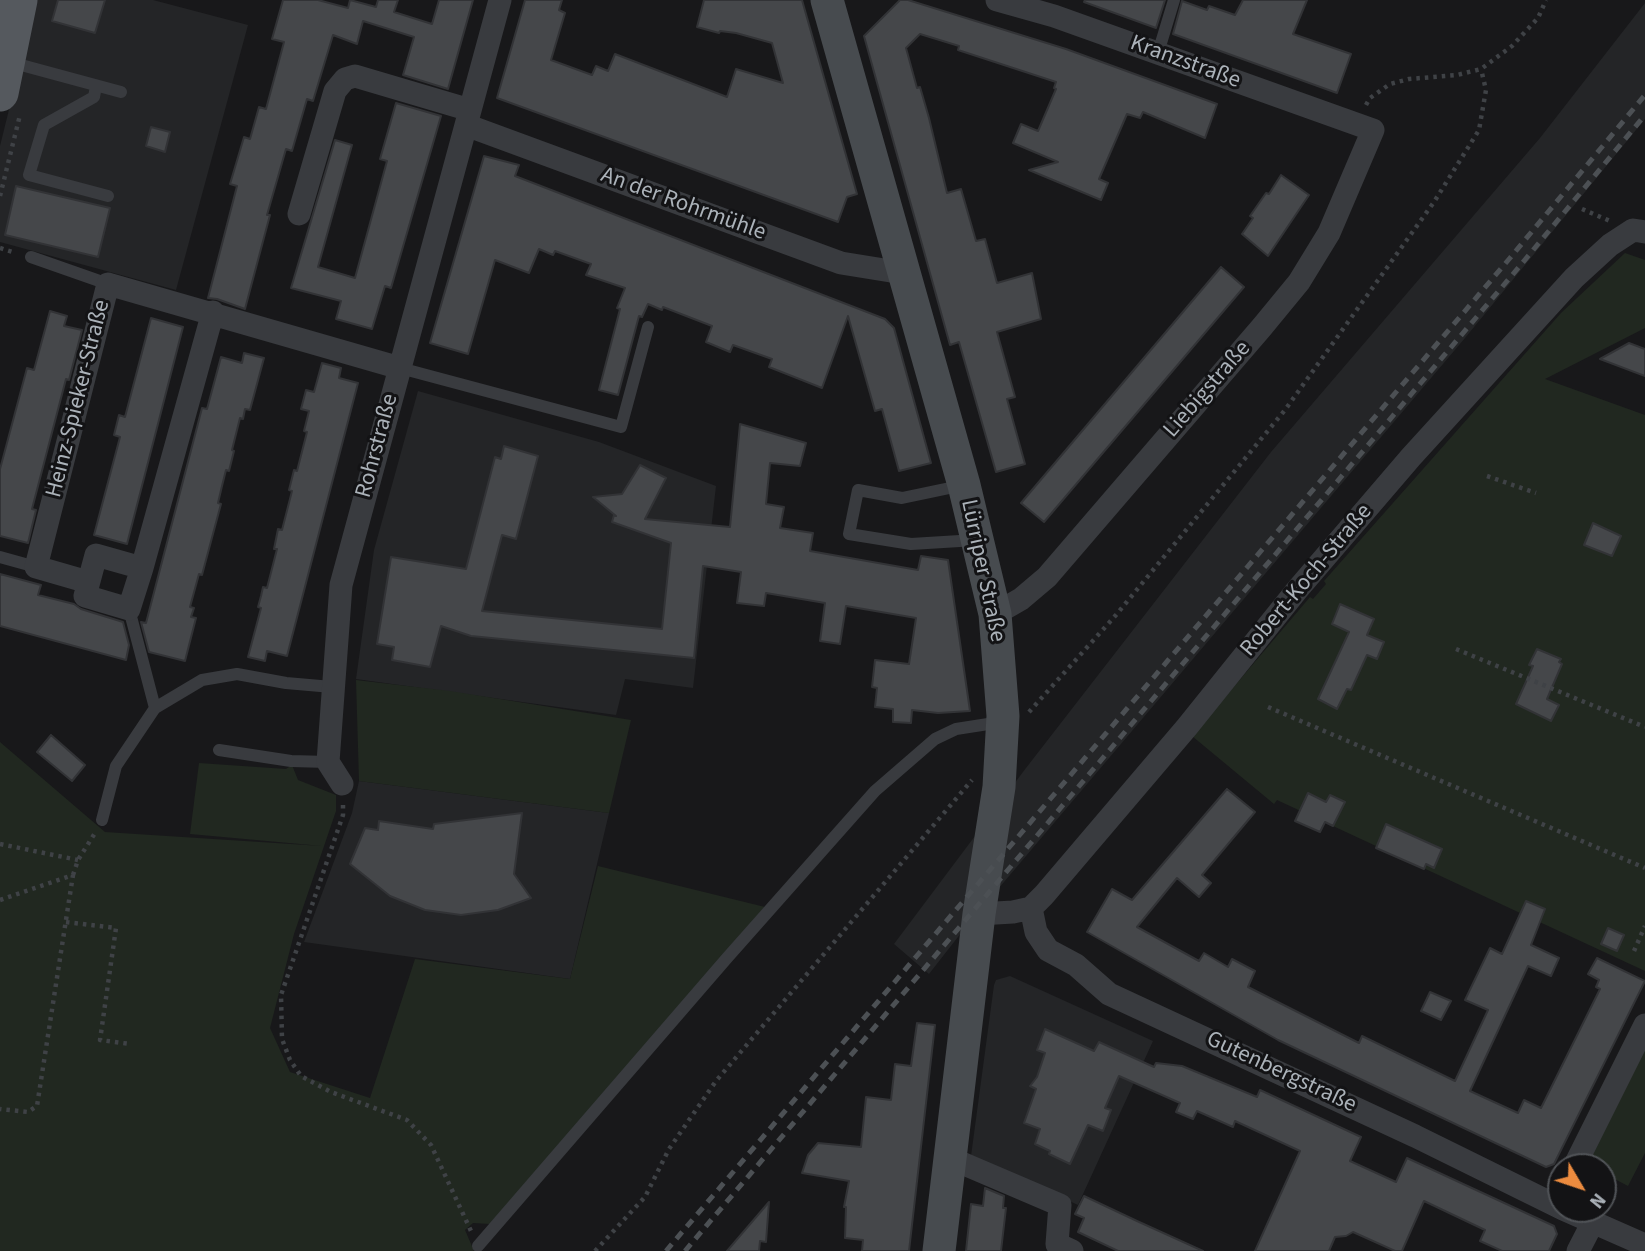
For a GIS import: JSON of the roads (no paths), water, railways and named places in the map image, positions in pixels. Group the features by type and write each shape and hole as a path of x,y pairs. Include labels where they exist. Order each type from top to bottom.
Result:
{"main road":[{"path":"2,72 19,0"}],"street":[{"name":"Rohrstraße","path":"328,762 341,585 500,0"},
{"name":"Lürriper Straße","path":"827,0 964,485 995,614 1003,721 999,787 979,914 939,1251"},
{"name":"Kranzstraße","path":"997,0 1054,16 1364,126"},
{"path":"299,214 335,91 345,79 355,76 468,118"},
{"name":"An der Rohrmühle","path":"468,118 841,263 903,273"},
{"name":"Liebigstraße","path":"995,614 1021,599 1047,578 1299,282 1329,233 1364,126"},
{"name":"Robert-Koch-Straße","path":"1031,908 1187,727 1297,590 1411,457 1574,278 1611,245 1639,231"},
{"name":"Heinz-Spieker-Straße","path":"36,567 108,284 213,312 400,368"},
{"path":"142,568 96,555 85,596 129,609 142,568 213,312"},
{"path":"36,567 88,582"},
{"path":"328,762 342,783"},
{"path":"979,914 1031,908"},
{"name":"Gutenbergstraße","path":"1031,908 1036,932 1048,950 1076,965 1109,994 1547,1198"},
{"path":"1581,1153 1645,1025"},
{"path":"950,1158 1060,1205 1057,1244 1072,1251"},
{"path":"1578,1251 1592,1223"},
{"name":"Gutenbergstraße","path":"1595,1223 1645,1245"}],"lane":[{"path":"1158,53 1169,9 1174,0"},
{"path":"2,72 121,92"},
{"path":"96,86 94,97 44,125 29,175 108,196"},
{"path":"31,257 108,284"},
{"path":"400,368 621,427 648,327"},
{"path":"964,485 902,498 858,490 849,534 911,544 978,540"},
{"path":"0,557 36,567"},
{"path":"129,609 155,708"},
{"path":"102,820 116,766 155,708 202,680 237,674 286,683 332,687"},
{"path":"478,1246 875,791 935,739 956,729 1003,721"},
{"path":"219,750 291,761 328,762"}],"railway":[{"path":"666,1251 1510,258 1645,95"},
{"path":"685,1251 1645,115"}]}
